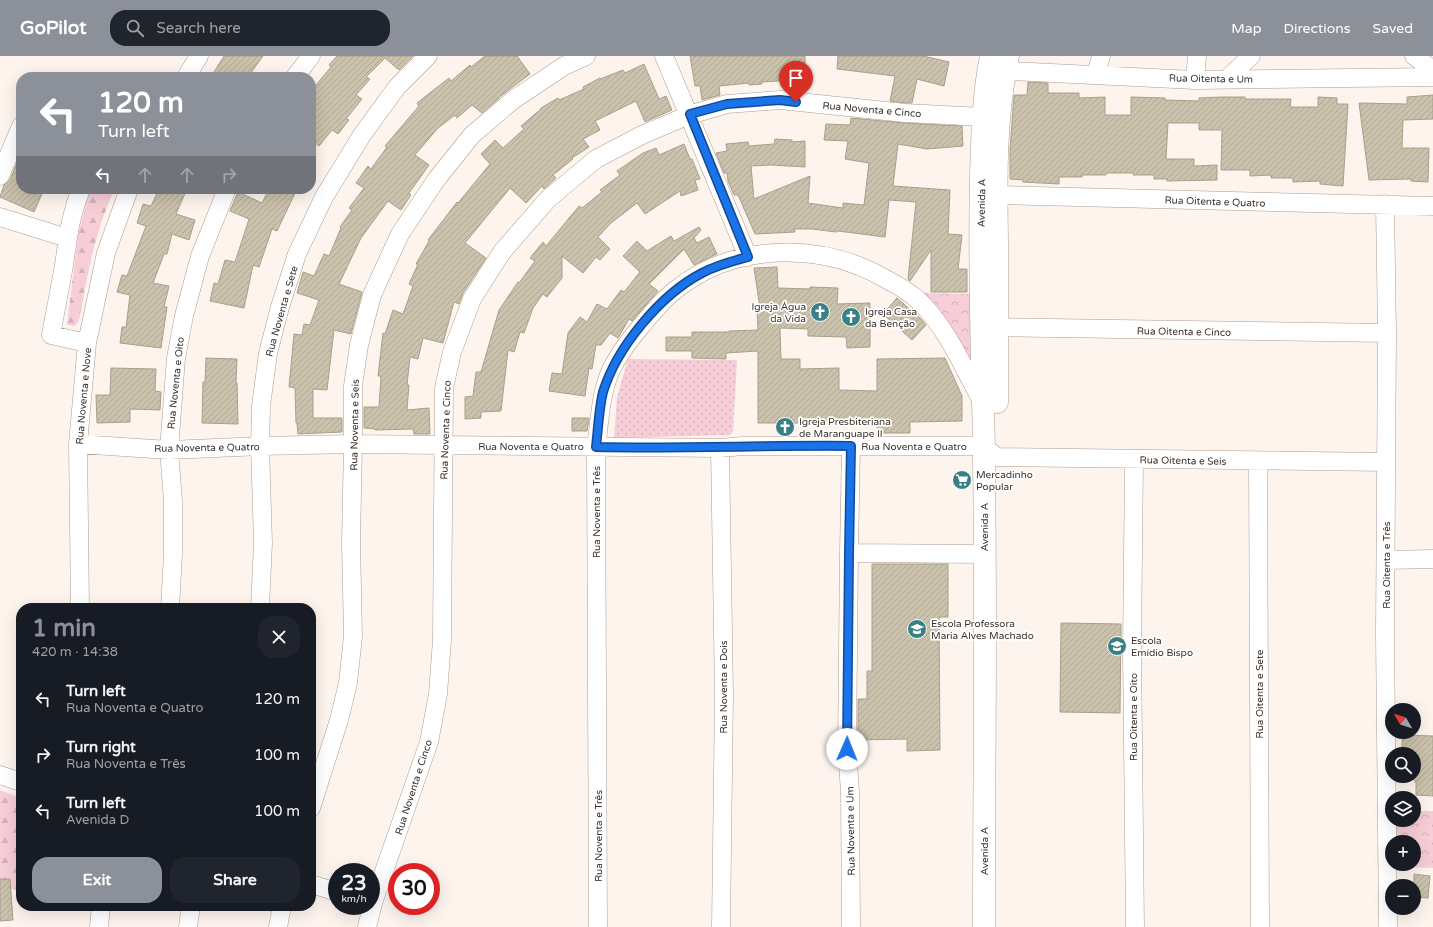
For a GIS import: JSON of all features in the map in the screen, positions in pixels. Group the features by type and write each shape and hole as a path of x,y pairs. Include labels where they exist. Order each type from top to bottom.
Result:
{"main road":[{"name":"Avenida A","path":"998,63 983,117 981,196 989,326 998,927"},
{"name":"Avenida A","path":"984,927 984,554 990,451 983,403 989,326 1000,119 998,63"}],"street":[{"path":"189,72 199,56"},
{"path":"299,72 311,56"},
{"name":"Rua Noventa e Sete","path":"260,603 263,543 260,446 261,406 268,353 280,307 297,254 324,197 362,135 397,87 428,56"},
{"name":"Rua Noventa e Seis","path":"316,793 340,720 348,683 353,636 353,386 359,345 372,295 400,234 436,180 472,135 513,100 564,66 586,56"},
{"path":"664,56 690,114 748,257"},
{"path":"1096,74 1101,56"},
{"path":"1195,80 1197,56"},
{"path":"1227,79 1251,56"},
{"path":"1414,56 1433,70"},
{"name":"Rua Oitenta e Um","path":"998,63 1096,74 1195,80 1433,77"},
{"name":"Rua Noventa e Cinco","path":"380,880 429,742 438,694 442,640 444,388 452,352 472,299 502,252 548,199 596,159 642,135 690,114 727,104 780,100 905,113 983,117"},
{"path":"0,176 16,138"},
{"path":"78,194 73,208 67,238 51,335 87,343"},
{"name":"Rua Noventa e Nove","path":"80,603 78,444 87,343 106,253 127,194"},
{"name":"Rua Noventa e Oito","path":"170,603 173,554 173,501 168,450 176,358 184,316 200,256 225,194"},
{"name":"Rua Oitenta e Quatro","path":"996,195 1433,206"},
{"name":"Rua Oitenta e Três","path":"1385,204 1387,334 1386,560 1388,927"},
{"path":"0,217 67,238"},
{"name":"Rua Noventa e Três","path":"598,927 596,447 603,394 611,370 625,346 654,311 677,288 702,272 727,263 771,252 811,253 847,261 870,270 915,298 929,311 941,327 983,403"},
{"name":"Rua Oitenta e Cinco","path":"989,326 1175,331 1387,334"},
{"name":"Rua Noventa e Quatro","path":"78,444 168,450 353,444 720,448 743,446 851,446 990,451"},
{"name":"Rua Noventa e Um","path":"851,446 847,749 850,792 851,927"},
{"name":"Rua Noventa e Dois","path":"720,448 724,695 721,927"},
{"name":"Rua Oitenta e Seis","path":"990,451 1134,459 1386,462"},
{"name":"Rua Oitenta e Oito","path":"1134,459 1132,658 1135,927"},
{"name":"Rua Oitenta e Sete","path":"1258,461 1260,927"},
{"path":"849,553 984,554"},
{"path":"1386,560 1433,559"},
{"path":"0,774 16,780"},
{"path":"316,886 328,889"},
{"path":"99,927 101,911"},
{"path":"188,927 191,911"},
{"path":"278,927 281,911"},
{"name":"Rua Noventa e Cinco","path":"367,927 370,915"}],"green space":[{"path":"89,194 113,194 97,237 79,321 75,326 67,325 78,235"},
{"path":"916,293 979,294 982,399"},
{"path":"628,359 737,360 733,432 729,435 614,438 617,397"},
{"path":"0,790 16,796 16,890 0,886"},
{"path":"1421,811 1433,811 1433,868 1421,867 1421,835 1391,835 1391,827 1421,827"}],"building":[{"path":"224,56 263,56 252,72 214,72"},
{"path":"337,56 413,56 399,70 385,58 366,77 370,79 356,95 362,99 346,119 349,120 338,134 332,130 319,146 316,144 316,85 331,67 329,65"},
{"path":"485,56 517,56 530,74 498,98 482,113 472,105 457,118 455,115 438,128 415,155 429,165 409,193 411,195 401,210 388,201 361,238 339,284 362,292 351,334 334,330 327,390 313,389 313,418 342,418 342,432 298,434 296,423 295,388 289,387 294,334 302,335 304,324 310,325 319,300 297,293 303,272 314,276 324,254 329,256 341,228 340,227 352,210 349,208 364,188 356,183 368,166 371,169 387,147 385,146 419,106 417,103 449,78 451,81 470,65 471,67"},
{"path":"690,56 805,56 805,79 778,80 762,82 762,84 749,85 749,83 719,86 720,95 702,100 700,86 695,86"},
{"path":"838,56 923,56 949,62 944,86 917,79 912,103 906,103 890,101 895,76 837,69"},
{"path":"644,64 659,99 666,96 672,110 645,122 636,101 595,121 600,130 583,139 589,147 572,158 573,159 553,175 556,178 544,189 542,186 526,203 510,188 465,243 486,258 463,293 459,304 454,302 443,343 423,338 418,359 410,357 407,385 409,385 407,410 429,408 430,434 414,434 413,429 375,430 364,428 364,407 379,407 381,376 378,376 383,333 385,334 393,310 403,314 413,286 409,284 418,264 416,264 429,241 428,240 457,202 458,203 490,164 481,154 495,140 503,148 524,129 521,126 541,108 558,98 559,100 584,89 583,87 600,78 623,70 625,73"},
{"path":"1028,82 1048,83 1048,93 1079,93 1079,98 1105,97 1105,115 1131,115 1131,97 1199,101 1199,98 1222,97 1245,97 1245,99 1291,99 1290,107 1318,107 1318,97 1337,98 1337,104 1348,104 1343,186 1320,184 1320,181 1293,182 1293,178 1271,178 1271,175 1250,176 1250,170 1221,170 1222,130 1199,130 1199,123 1168,123 1166,159 1194,159 1194,166 1217,165 1217,180 1167,181 1167,179 1154,179 1154,175 1133,175 1134,173 1106,173 1106,175 1059,177 1059,184 1023,182 1023,180 1010,179 1010,149 1014,95 1027,95"},
{"path":"1433,95 1433,119 1403,120 1402,148 1429,148 1428,182 1411,181 1411,179 1369,180 1359,103 1407,104 1407,97"},
{"path":"851,118 962,126 963,146 927,149 898,144 893,186 950,190 948,234 962,235 958,269 967,269 967,292 931,292 931,250 910,281 908,279 916,202 889,200 885,237 812,229 794,229 795,232 755,234 738,195 734,195 728,181 727,173 724,173 716,153 727,151 726,144 748,142 749,146 774,144 775,139 792,140 792,142 805,141 805,167 771,165 751,166 754,199 810,176 808,203 843,208 843,203 864,205 869,163 845,159 848,141 824,140 826,124 850,125"},
{"path":"684,144 700,179 695,180 698,190 681,196 680,191 645,214 637,203 611,223 598,237 610,249 600,260 596,257 583,273 562,256 562,278 547,297 543,294 533,308 524,333 520,332 514,352 508,350 501,411 481,412 481,418 465,419 465,397 473,396 476,372 481,372 499,310 518,282 519,283 535,261 530,258 543,242 546,246 579,206 582,208 602,192 600,190 620,175 617,171 643,153 656,148 659,155"},
{"path":"16,165 16,194 42,194 34,212 0,197 4,185 10,180"},
{"path":"157,194 185,194 176,214 195,220 189,240 172,234 167,254 164,254 153,283 169,286 164,307 167,307 161,348 120,343 122,327 126,327 130,295 117,292 122,275 127,276 146,226 137,223 143,204 151,206"},
{"path":"237,194 242,194 262,203 266,194 295,194 277,231 272,229 259,267 253,265 244,308 210,301 214,283 218,284 225,260 235,262 249,219 230,211"},
{"path":"699,227 701,230 694,238 697,243 709,237 717,254 694,265 684,249 649,284 658,291 632,321 629,319 618,338 610,333 601,345 596,345 592,369 589,368 585,396 549,391 552,373 562,374 568,333 580,317 587,322 597,304 607,309 621,290 624,292 640,272 623,256 637,241 647,251 671,236 674,241"},
{"path":"777,267 778,288 838,288 837,304 870,303 870,347 847,348 846,337 808,336 808,329 780,328 781,359 800,359 800,369 839,368 839,390 877,391 877,359 945,358 962,396 962,421 910,422 910,433 879,433 875,421 839,419 839,421 800,423 758,423 758,351 726,353 726,359 692,358 692,351 666,351 666,337 692,337 692,332 758,330 757,309 760,308 754,268"},
{"path":"897,298 926,325 912,340 883,314"},
{"path":"206,358 237,359 236,383 238,424 202,423 203,382 205,382"},
{"path":"111,368 156,369 155,391 161,392 160,410 130,409 130,422 97,423 96,395 110,395"},
{"path":"572,418 589,418 587,431 572,431"},
{"path":"872,564 948,564 948,617 939,617 940,750 907,751 907,739 858,740 858,699 867,699 867,671 872,671"},
{"path":"1061,623 1121,624 1120,713 1060,712"},
{"path":"1421,736 1433,736 1433,796 1421,795 1421,791 1416,791 1416,783 1421,783 1421,747 1402,747 1403,739 1421,739"},
{"path":"1414,874 1430,876 1428,898 1421,898 1421,879 1414,879"},
{"path":"0,879 10,879 13,920 0,921"}],"place":[{"name":"Igreja Água da Vida","path":"820,312"},
{"name":"Igreja Casa da Benção","path":"851,317"},
{"name":"Igreja Presbiteriana de Maranguape II","path":"785,427"},
{"name":"Mercadinho Popular","path":"962,480"},
{"name":"Escola Professora Maria Alves Machado","path":"917,629"},
{"name":"Escola Emídio Bispo","path":"1117,646"}],"route":[{"path":"796,102 780,100 727,104 690,114 748,257 702,272 677,288 654,311 625,346 611,370 603,394 596,447 720,448 743,446 851,446 847,749"}]}
